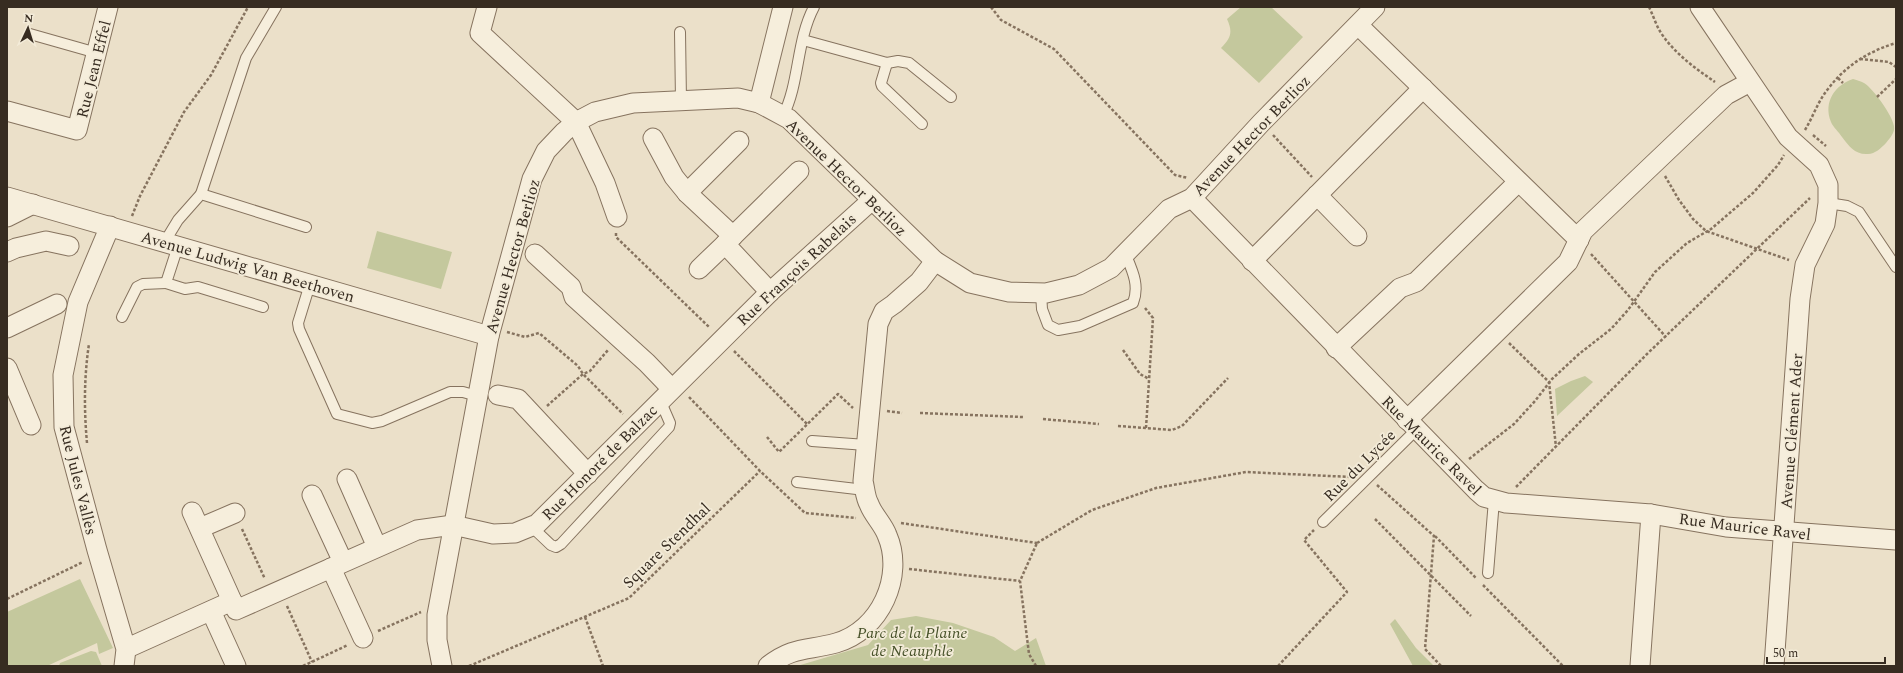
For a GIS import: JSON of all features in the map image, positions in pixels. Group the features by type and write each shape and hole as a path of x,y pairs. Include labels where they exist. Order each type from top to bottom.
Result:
{"street":[{"name":"Rue Jean Effel","path":"7,111 77,130 108,7"},
{"path":"488,7 480,33 576,122 605,183 617,217"},
{"path":"759,103 783,7"},
{"name":"Avenue Hector Berlioz","path":"442,666 437,640 437,615 490,332 532,179 546,151 576,122 595,112 633,103 738,98 759,103 789,119 935,261 970,283 1009,292 1041,293 1079,285 1111,268 1169,209 1192,198 1209,182 1262,123 1375,7"},
{"name":"Avenue Clément Ader","path":"1700,7 1743,86 1788,137 1819,165 1828,185 1821,198 1825,224 1805,265 1800,299 1774,666"},
{"path":"1358,25 1578,240"},
{"path":"1411,425 1498,331 1568,262 1583,231 1726,95 1743,86"},
{"path":"1252,260 1423,88"},
{"path":"653,138 674,177 729,240 770,292"},
{"path":"687,192 739,141"},
{"path":"699,269 799,171"},
{"path":"1336,348 1400,288 1416,282 1515,185"},
{"path":"1320,192 1357,236"},
{"name":"Avenue Ludwig Van Beethoven","path":"7,197 310,284 490,332"},
{"name":"Rue Maurice Ravel","path":"1192,198 1411,425 1476,490 1484,496 1500,502 1652,514 1726,527 1896,540"},
{"name":"Rue François Rabelais","path":"722,339 770,292 872,200"},
{"path":"7,217 33,204"},
{"name":"Rue Jules Vallès","path":"118,229 78,302 63,375 64,427 98,555 126,649 124,666"},
{"path":"7,252 16,248 46,241 69,246"},
{"path":"535,254 571,286 574,297 647,363 670,391"},
{"path":"768,666 781,656 795,650 837,643 853,635 866,625 880,610 889,590 894,568 892,552 888,536 868,504 863,481 878,324 884,310 894,304 919,282 935,261"},
{"path":"7,328 56,304"},
{"name":"Rue Honoré de Balzac","path":"454,525 493,534 515,532 537,524 722,339"},
{"path":"7,368 31,424"},
{"path":"498,396 518,399 588,474"},
{"path":"347,479 378,547"},
{"path":"312,495 363,638"},
{"path":"235,513 196,520 236,610 416,530 454,525"},
{"path":"1640,666 1652,514"},
{"path":"132,646 232,601"},
{"path":"210,611 236,666"}],"lane":[{"path":"166,283 171,244 178,220 201,194 246,58 276,7"},
{"path":"783,116 790,101 803,40 814,7"},
{"path":"680,32 681,101"},
{"path":"30,34 97,53"},
{"path":"803,40 887,63 898,61 909,63 952,97"},
{"path":"887,63 881,83 882,86 922,124"},
{"path":"201,194 306,227"},
{"path":"1821,198 1847,206 1859,212 1896,267"},
{"path":"1041,293 1042,309 1048,325 1058,330 1080,326 1133,303 1136,295 1136,280 1125,253"},
{"path":"122,317 137,287 143,284 166,283 185,289 198,287 263,307"},
{"path":"310,284 298,323 299,329 337,414 372,422 382,421 450,392 463,392 477,396"},
{"path":"531,526 552,545 556,546 561,544 669,428 670,391"},
{"name":"Rue du Lycée","path":"1323,522 1367,477 1411,425"},
{"path":"812,441 866,445"},
{"path":"798,482 865,490"},
{"path":"1488,573 1500,502"}],"path":[{"path":"118,229 140,196 184,112 211,75 248,7"},
{"path":"991,7 1001,20 1054,49 1175,175 1209,182"},
{"path":"1649,7 1661,33 1682,58 1721,87 1743,86"},
{"path":"1805,129 1827,89 1848,67 1860,59 1896,43"},
{"path":"1860,59 1889,62 1896,67"},
{"path":"1838,78 1843,83"},
{"path":"1878,97 1896,79"},
{"path":"1262,123 1320,192"},
{"path":"1452,466 1469,459 1514,424 1535,402 1549,382 1579,354 1610,329 1634,302 1656,272 1687,243 1711,229 1753,194 1778,165 1786,152"},
{"path":"1654,163 1663,173 1679,200 1693,219 1706,231 1790,260"},
{"path":"1500,502 1800,206 1821,198"},
{"path":"617,217 616,237 722,339 807,424"},
{"path":"1578,240 1666,337"},
{"path":"1133,303 1148,309 1153,318 1146,428"},
{"path":"1498,331 1549,382 1556,447"},
{"path":"490,332 525,337 539,333 578,366 583,374 635,426"},
{"path":"535,418 583,374 590,371 619,338"},
{"path":"88,444 85,422 85,373 89,343"},
{"path":"1123,350 1140,374 1149,380"},
{"path":"1118,426 1172,430 1182,426 1228,378"},
{"path":"670,391 805,513 878,520 1037,543"},
{"path":"767,437 780,452 838,394 855,409 902,413"},
{"path":"920,413 1024,417"},
{"path":"1043,419 1099,424"},
{"name":"Square Stendhal","path":"468,666 629,598 760,471"},
{"path":"1036,666 1029,654 1020,581 1037,543 1092,510 1156,488 1246,472 1367,477 1434,536 1563,666"},
{"path":"235,513 312,662"},
{"path":"1375,519 1471,616"},
{"path":"1278,666 1347,592 1304,540 1323,522"},
{"path":"1434,536 1425,650 1441,666"},
{"path":"7,599 98,555"},
{"path":"894,568 1020,581"},
{"path":"585,617 603,666"}],"green space":[{"path":"1241,7 1271,7 1303,37 1259,83 1221,48 1230,35 1230,28 1227,19"},
{"path":"1853,79 1864,83 1873,91 1884,105 1894,126 1893,134 1886,143 1871,154 1859,153 1850,147 1833,126 1829,115 1832,95 1841,85"},
{"path":"377,231 452,252 441,289 367,268"},
{"path":"1585,376 1593,382 1557,416 1555,389"},
{"path":"80,579 113,648 99,654 97,643 47,666 7,666 7,612"},
{"name":"Parc de la Plaine de Neauphle","path":"916,616 953,623 994,637 1015,651 1036,638 1046,666 797,666 868,645 891,620"},
{"path":"1395,619 1416,648 1434,666 1413,666 1390,624"},
{"path":"91,651 96,652 102,666 59,666 60,663"}]}
